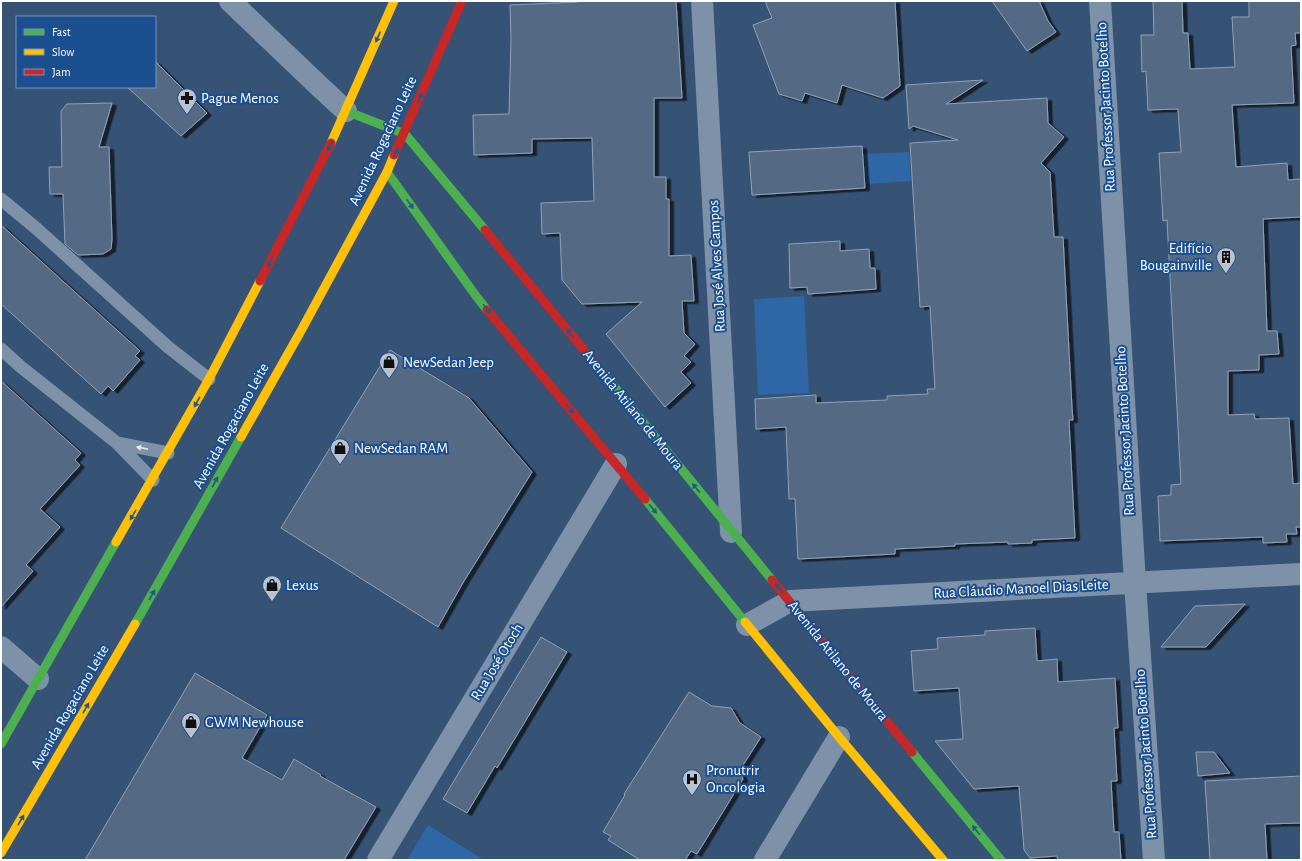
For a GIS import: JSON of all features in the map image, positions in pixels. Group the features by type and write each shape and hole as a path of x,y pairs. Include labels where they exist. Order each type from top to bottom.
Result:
{"street":[{"name":"Avenida Atilano de Moura","path":"230,1 346,111 405,134 513,263 731,532 790,601 1001,860"},
{"path":"1,744 153,480 209,379 326,154 394,1"},
{"name":"Avenida Rogaciano Leite","path":"1,853 160,582 302,329 387,172 405,134 428,77 462,1"},
{"name":"Rua José Alves Campos","path":"702,1 731,532"},
{"name":"Rua Professor Jacinto Botelho","path":"1100,1 1135,583 1154,860"},
{"path":"387,172 476,296 616,464 839,738 943,860"},
{"name":"Rua José Otoch","path":"378,860 616,464"},
{"name":"Rua Cláudio Manoel Dias Leite","path":"747,625 790,601 1301,574"},
{"path":"1,647 38,680"},
{"path":"765,860 839,738"}],"lane":[{"path":"1,199 37,229 168,347 209,379"},
{"path":"1,349 21,367 117,443 153,480"},
{"path":"117,443 168,453"}],"shaded area":[{"path":"909,152 911,181 866,184 864,154"},
{"path":"804,296 809,393 758,395 754,299"},
{"path":"428,825 484,860 407,860"}],"building":[{"path":"578,1 676,1 682,98 654,98 654,177 666,177 666,199 669,199 669,256 691,255 694,301 682,301 684,333 695,344 684,356 691,362 681,372 691,383 665,407 606,334 642,302 582,304 562,280 560,233 542,234 541,203 594,201 592,138 532,139 532,153 474,155 473,115 509,114 511,39 510,5"},
{"path":"765,1 895,1 900,86 883,98 842,85 837,103 805,93 802,101 779,94 753,25 772,18"},
{"path":"992,1 1039,1 1048,21 1056,32 1027,51"},
{"path":"1153,1 1182,1 1183,33 1188,33 1190,69 1235,67 1232,17 1249,17 1249,1 1301,1 1301,33 1295,33 1296,45 1291,46 1294,103 1232,105 1236,167 1287,163 1288,180 1301,179 1301,217 1263,219 1267,331 1277,331 1279,354 1259,355 1259,370 1228,371 1228,415 1254,414 1255,419 1289,418 1293,484 1301,483 1301,527 1296,527 1297,534 1286,534 1287,542 1263,543 1263,537 1160,541 1158,496 1171,495 1171,485 1181,484 1167,220 1163,221 1159,153 1181,152 1178,109 1148,110 1146,71 1142,72 1141,35 1154,35"},
{"path":"156,62 207,113 181,136 128,88 156,88"},
{"path":"983,80 946,104 1047,98 1048,123 1064,137 1041,163 1050,172 1054,237 1063,237 1073,420 1069,420 1075,538 1032,540 1032,543 1008,544 1008,542 955,544 955,546 895,549 895,554 798,559 795,499 789,499 786,427 756,429 755,399 816,395 816,403 887,400 887,396 928,394 927,389 935,389 930,306 920,307 910,143 958,140 913,126 909,129 906,85"},
{"path":"112,103 99,147 109,147 111,249 103,254 78,255 65,244 63,194 50,194 49,167 62,167 61,111 67,104"},
{"path":"862,146 865,188 752,195 749,152"},
{"path":"1,225 140,351 135,356 140,360 113,391 108,386 101,394 1,304"},
{"path":"840,241 840,251 869,249 870,268 875,268 876,289 808,294 807,287 790,288 789,244"},
{"path":"390,350 469,398 532,472 464,581 438,627 281,528"},
{"path":"1,381 81,453 75,460 80,465 40,509 60,527 26,565 33,571 1,607"},
{"path":"1245,604 1206,647 1161,647 1195,606"},
{"path":"1035,628 1037,661 1057,659 1058,682 1115,678 1118,728 1114,728 1117,781 1111,781 1114,832 1119,832 1121,860 1058,860 1057,856 1030,858 1024,850 1019,786 974,789 935,741 963,739 959,688 914,691 911,651 938,649 937,638 985,635 985,631"},
{"path":"541,637 567,652 497,768 495,766 467,813 443,799"},
{"path":"195,673 267,715 242,758 282,780 294,759 321,775 320,776 376,807 344,860 85,860"},
{"path":"689,692 712,706 731,708 740,723 761,737 740,770 743,779 697,854 691,851 685,860 640,860 608,840 611,836 603,832 625,795 624,794"},
{"path":"1196,752 1214,752 1230,773 1198,776"},
{"path":"1301,776 1301,823 1265,824 1267,860 1210,860 1205,781"}],"traffic: fast":[{"path":"346,111 405,134 485,230"},
{"path":"387,172 487,310"},
{"path":"603,373 772,580"},
{"path":"135,624 241,437"},
{"path":"645,499 745,622"},
{"path":"1,744 116,542"},
{"path":"912,752 1001,860"}],"traffic: slow":[{"path":"331,143 394,1"},
{"path":"241,437 302,329 387,172 394,155"},
{"path":"116,542 209,379 260,281"},
{"path":"745,622 839,737 943,860"},
{"path":"1,853 135,624"}],"traffic: jam":[{"path":"394,155 462,1"},
{"path":"260,281 331,143"},
{"path":"485,230 603,373"},
{"path":"487,310 645,499"},
{"path":"772,580 912,752"}],"place":[{"name":"Pague Menos","path":"187,115"},
{"name":"Edifício Bougainville","path":"1226,274"},
{"name":"NewSedan Jeep","path":"389,379"},
{"name":"NewSedan RAM","path":"340,465"},
{"name":"Lexus","path":"272,602"},
{"name":"GWM Newhouse","path":"191,739"},
{"name":"Pronutrir Oncologia","path":"692,796"}]}
